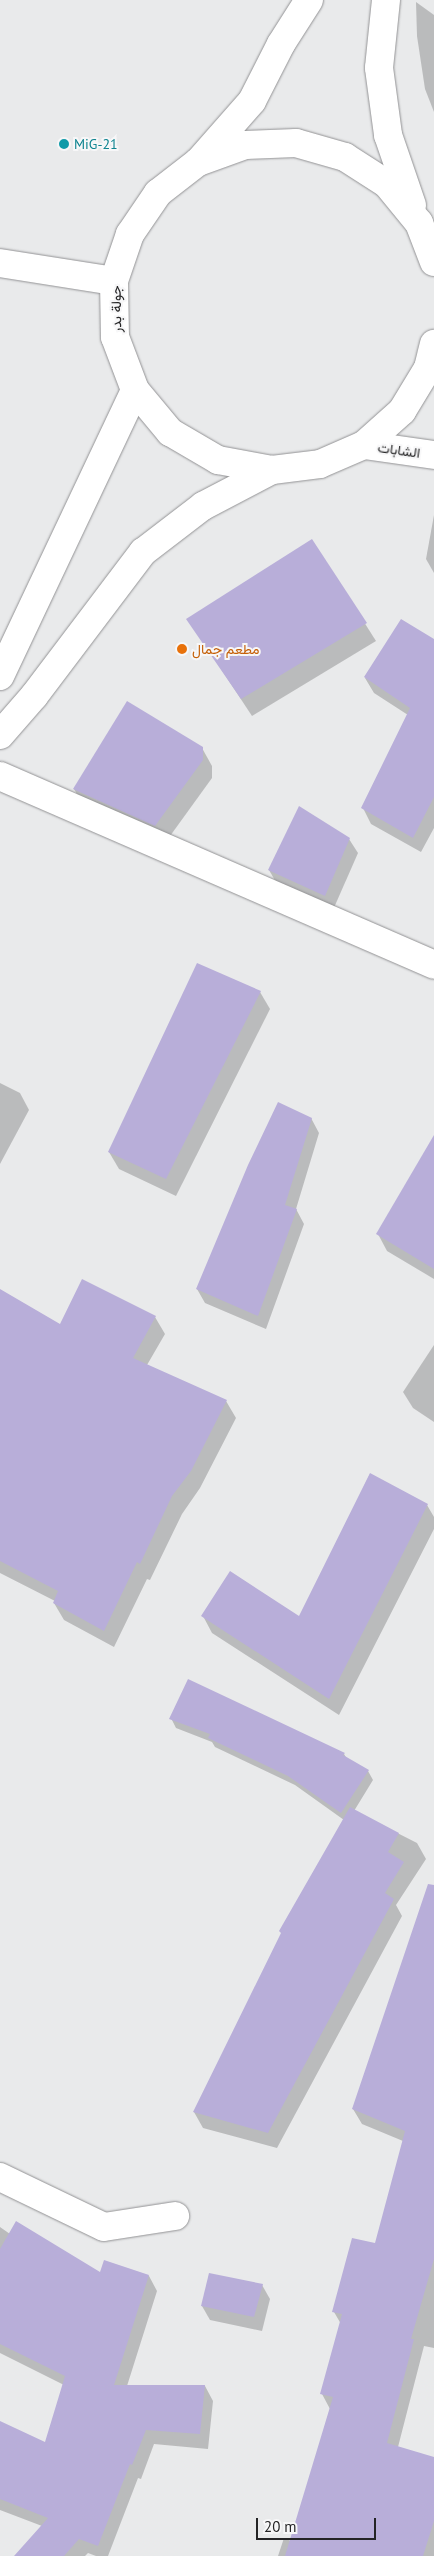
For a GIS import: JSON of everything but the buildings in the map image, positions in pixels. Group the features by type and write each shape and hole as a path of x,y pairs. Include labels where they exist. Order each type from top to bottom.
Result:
{"main road":[{"path":"198,162 252,101 281,44 309,0"},
{"path":"386,0 379,68 388,135 419,223"},
{"name":"جولة بدر","path":"434,262 419,223 387,184 345,157 296,143 245,145 198,162 158,193 130,234 114,281 115,338 135,390 170,432 218,460 272,470 320,464 364,445 402,411 428,368 434,344"},
{"path":"0,263 114,281"},
{"path":"0,676 135,390"},
{"name":"الشابات","path":"364,445 434,455"},
{"path":"0,735 34,696 143,552 204,506 272,470"},
{"path":"0,776 434,965"},
{"path":"0,2177 104,2227 175,2216"}],"place":[{"name":"MiG-21","path":"64,144"},
{"name":"مطعم جمال","path":"182,649"}]}
